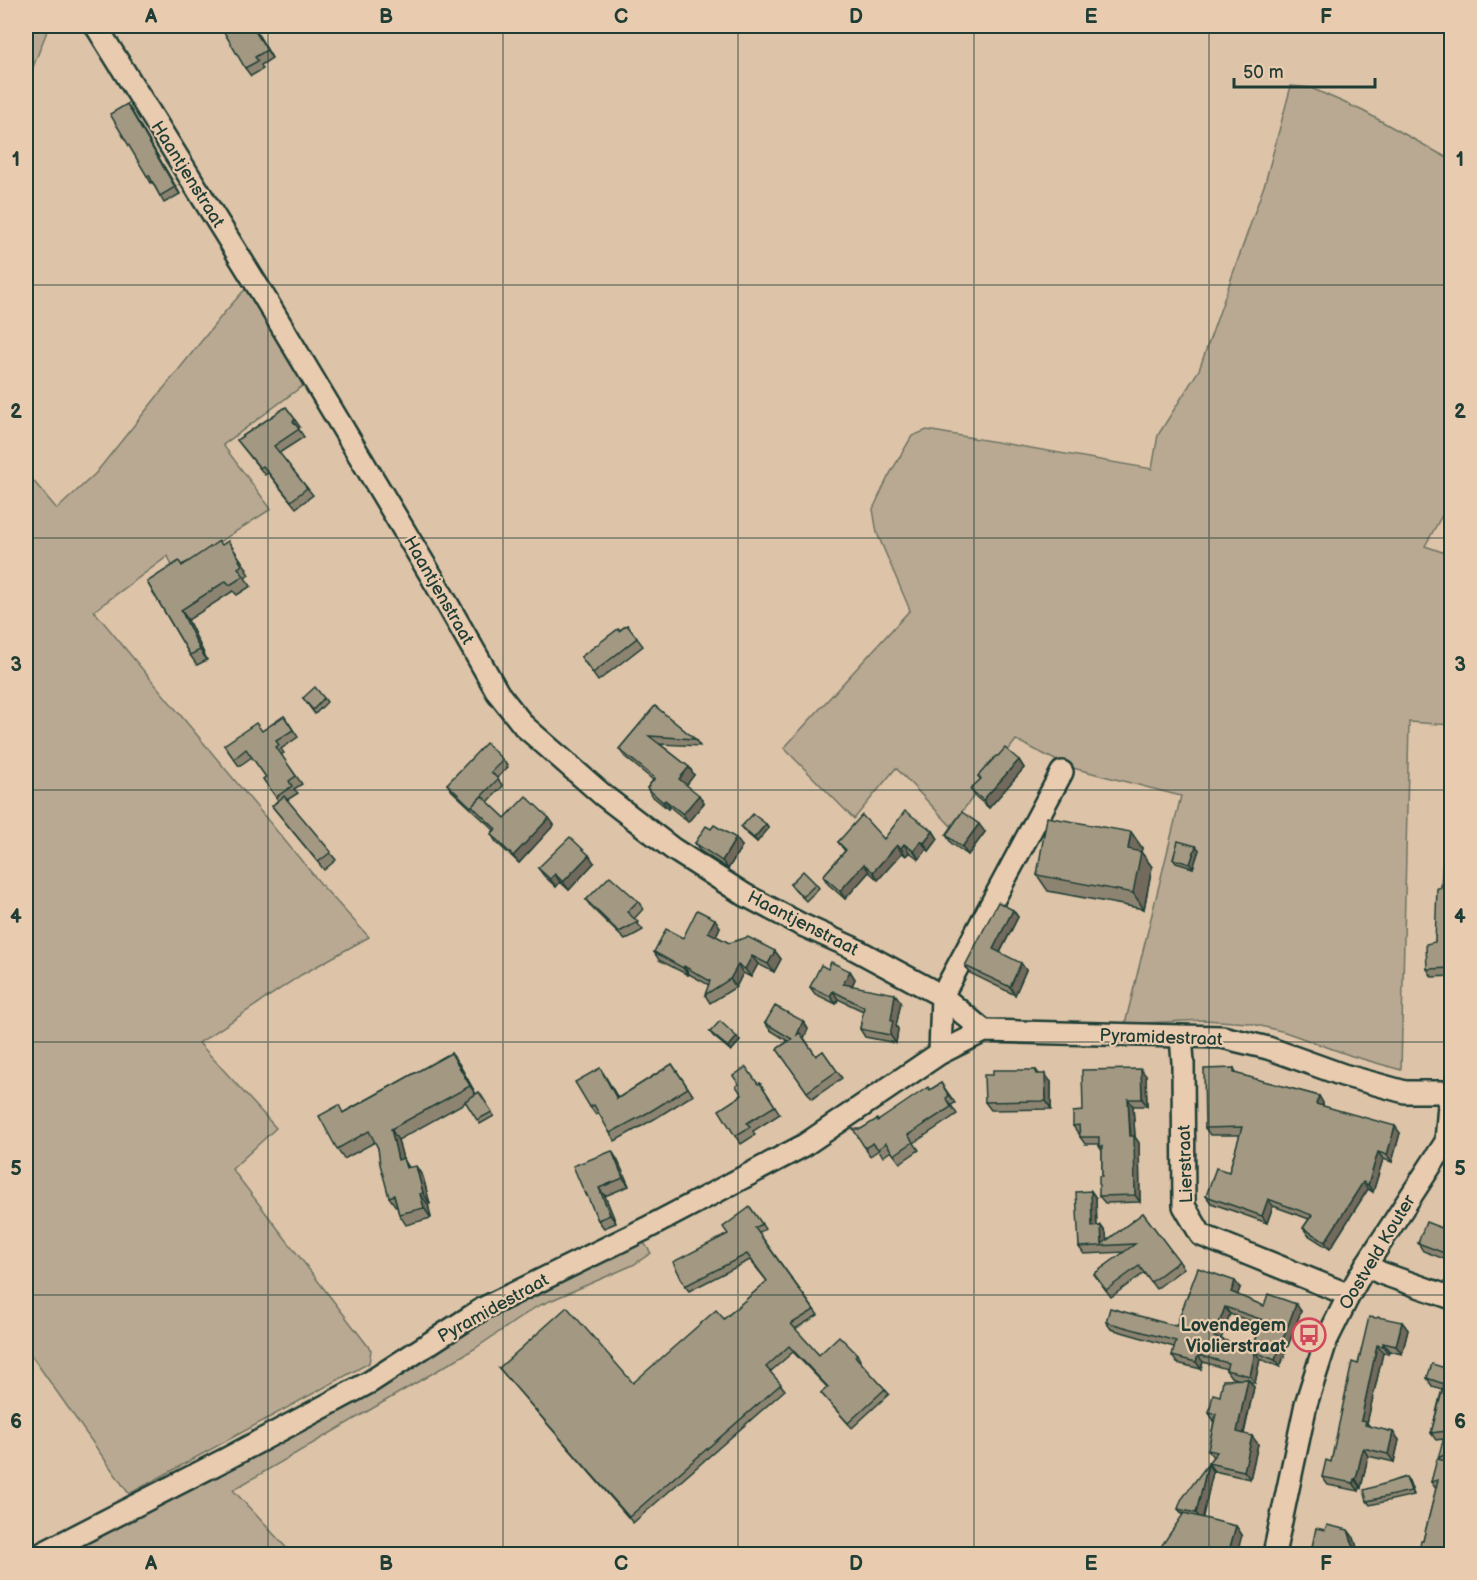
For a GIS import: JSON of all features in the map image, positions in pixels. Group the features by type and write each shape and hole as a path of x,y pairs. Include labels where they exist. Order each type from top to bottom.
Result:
{"street":[{"name":"Haantjenstraat","path":"96,26 278,320 432,577 498,693 524,726 604,796 673,849 746,895 800,924 851,947 942,996 984,1031"},
{"path":"940,1053 942,996 1062,772"},
{"name":"Pyramidestraat","path":"41,1554 369,1382 484,1308 647,1228 803,1146 940,1053 984,1031 1222,1037 1268,1048 1343,1075 1405,1092 1451,1092"},
{"name":"Lierstraat","path":"1181,1037 1184,1206 1201,1235 1349,1295"},
{"name":"Oostveld Kouter","path":"1274,1554 1306,1404 1326,1341 1366,1265 1446,1142 1451,1092"},
{"path":"1366,1265 1381,1273 1452,1298"}],"shaded area":[{"path":"26,26 49,26 26,85"},
{"path":"1291,86 1311,88 1363,111 1451,160 1451,499 1425,546 1451,555 1451,725 1409,722 1401,1070 1352,1056 1285,1032 1249,1023 1204,1020 1125,1024 1181,796 1069,767 1016,740 951,826 896,768 854,819 784,748 910,610 877,533 873,509 888,477 912,436 927,430 1152,469 1158,435 1199,370 1265,183"},
{"path":"247,287 305,384 223,445 271,509 174,571 168,556 94,611 325,889 369,937 301,975 199,1043 276,1128 232,1169 371,1350 369,1363 129,1494 26,1348 26,472 57,509 95,474"},
{"path":"640,1242 645,1244 651,1253 633,1265 536,1307 474,1349 233,1490 292,1554 66,1554 363,1397 504,1309"}],"building":[{"path":"226,26 252,26 267,50 255,57 258,61 245,68 224,32 228,30"},
{"path":"127,104 175,187 160,196 110,114"},
{"path":"286,407 299,429 274,446 307,488 291,501 263,466 260,468 237,440"},
{"path":"219,541 222,545 228,541 240,559 242,565 238,568 244,576 230,585 226,581 181,610 200,650 190,655 147,582 179,561 182,566"},
{"path":"627,625 637,638 593,673 581,657 618,629 619,631"},
{"path":"315,687 324,698 313,710 303,698"},
{"path":"655,706 695,739 649,736 689,767 679,779 699,795 683,814 665,800 663,802 647,788 655,778 619,749"},
{"path":"284,716 293,730 276,741 279,745 276,747 296,776 289,781 292,786 276,797 263,779 266,777 246,749 234,759 224,745 256,723 262,731"},
{"path":"486,743 503,760 491,772 498,779 471,807 447,784"},
{"path":"1005,748 1019,760 983,800 970,789 981,779 978,776"},
{"path":"284,796 331,852 318,862 272,806"},
{"path":"482,796 505,818 526,796 549,818 513,856 491,834 496,829 472,806"},
{"path":"905,811 933,831 924,843 921,841 914,851 904,844 901,848 897,845 873,872 864,864 840,891 823,876 846,850 838,842 862,815 884,839"},
{"path":"962,812 979,824 962,847 946,835"},
{"path":"753,814 766,824 754,838 741,827"},
{"path":"1047,817 1131,832 1128,849 1141,852 1133,893 1037,875"},
{"path":"714,825 736,838 722,861 695,843 706,826 711,829"},
{"path":"570,837 589,855 563,882 555,874 550,879 538,868"},
{"path":"1178,841 1196,846 1190,864 1173,859"},
{"path":"1449,845 1452,845 1452,968 1427,969 1426,944 1435,942 1437,888 1441,888 1443,858 1448,858"},
{"path":"803,871 816,884 803,897 790,884"},
{"path":"610,876 638,901 627,912 638,922 619,932 586,900"},
{"path":"998,902 1013,910 993,949 1021,963 1010,987 965,966"},
{"path":"697,910 715,919 708,932 729,943 748,937 775,951 768,964 752,956 745,969 738,965 730,979 705,995 710,981 654,952 666,929 683,938"},
{"path":"831,962 850,971 843,984 895,994 890,1035 860,1029 864,1007 833,991 830,996 810,987 821,965 828,969"},
{"path":"775,1006 803,1021 797,1035 800,1033 816,1056 823,1051 837,1071 807,1092 777,1049 792,1039 765,1023"},
{"path":"720,1021 737,1037 728,1047 710,1032"},
{"path":"451,1053 470,1086 391,1129 398,1160 403,1158 406,1168 416,1166 423,1193 420,1194 424,1208 399,1214 394,1195 389,1197 378,1148 369,1131 337,1149 319,1116 339,1105 343,1113"},
{"path":"672,1064 688,1088 610,1133 594,1105 590,1107 575,1082 600,1068 617,1099"},
{"path":"746,1067 775,1106 747,1123 750,1127 735,1136 719,1110 742,1095 736,1086 739,1084 733,1076"},
{"path":"1234,1068 1234,1073 1319,1096 1316,1104 1395,1126 1387,1155 1378,1152 1368,1185 1363,1182 1325,1242 1303,1228 1312,1215 1268,1199 1262,1216 1206,1196 1216,1168 1229,1172 1242,1127 1205,1128 1204,1069"},
{"path":"1141,1069 1142,1099 1128,1099 1130,1136 1134,1136 1135,1195 1099,1196 1102,1146 1099,1146 1099,1137 1080,1137 1079,1125 1073,1126 1073,1112 1083,1111 1082,1070"},
{"path":"993,1070 1036,1070 1036,1074 1045,1074 1046,1101 985,1102 984,1075 993,1075"},
{"path":"941,1083 949,1096 946,1098 951,1107 908,1135 913,1142 894,1155 886,1143 878,1149 873,1143 865,1148 853,1129 861,1129 877,1119 878,1121 928,1087 930,1090"},
{"path":"479,1092 492,1112 477,1120 465,1101"},
{"path":"612,1151 623,1178 599,1188 610,1215 598,1220 573,1166"},
{"path":"1091,1191 1092,1227 1101,1226 1102,1244 1143,1213 1179,1261 1151,1282 1139,1266 1106,1290 1094,1274 1135,1244 1079,1247 1076,1192"},
{"path":"750,1207 762,1224 755,1228 814,1310 791,1324 819,1355 839,1336 885,1389 848,1423 821,1393 828,1387 789,1346 766,1367 781,1384 629,1517 499,1368 567,1307 633,1383 716,1310 724,1319 767,1281 747,1254 685,1286 673,1262 728,1234 723,1227"},
{"path":"1426,1222 1452,1232 1452,1256 1418,1243"},
{"path":"1198,1268 1235,1281 1231,1292 1264,1306 1268,1294 1296,1304 1275,1360 1255,1352 1250,1376 1226,1370 1228,1363 1198,1355 1196,1362 1172,1356 1176,1341 1106,1322 1110,1308 1176,1326","holes":["1225,1307 1263,1320 1252,1350 1214,1337"]},
{"path":"1369,1317 1402,1322 1396,1346 1383,1343 1383,1346 1377,1345 1361,1420 1366,1421 1365,1425 1393,1432 1388,1454 1363,1448 1353,1483 1322,1477 1326,1460 1331,1462 1352,1362 1358,1364"},
{"path":"1432,1364 1452,1370 1452,1451 1438,1458 1446,1431 1431,1433 1444,1384 1427,1378"},
{"path":"1248,1379 1237,1432 1252,1436 1244,1471 1208,1463 1217,1452 1208,1450 1216,1414 1209,1413 1213,1394 1220,1396 1223,1380"},
{"path":"1437,1459 1452,1462 1452,1514 1446,1538 1448,1539 1444,1554 1418,1554 1438,1480 1431,1482"},
{"path":"1208,1464 1196,1513 1178,1509 1181,1500"},
{"path":"1406,1477 1411,1491 1367,1501 1364,1490"},
{"path":"1184,1513 1236,1526 1228,1554 1156,1554"},
{"path":"1327,1525 1348,1530 1356,1554 1312,1547 1316,1528 1325,1530"}],"place":[{"name":"Lovendegem Violierstraat","path":"1309,1335"}]}
